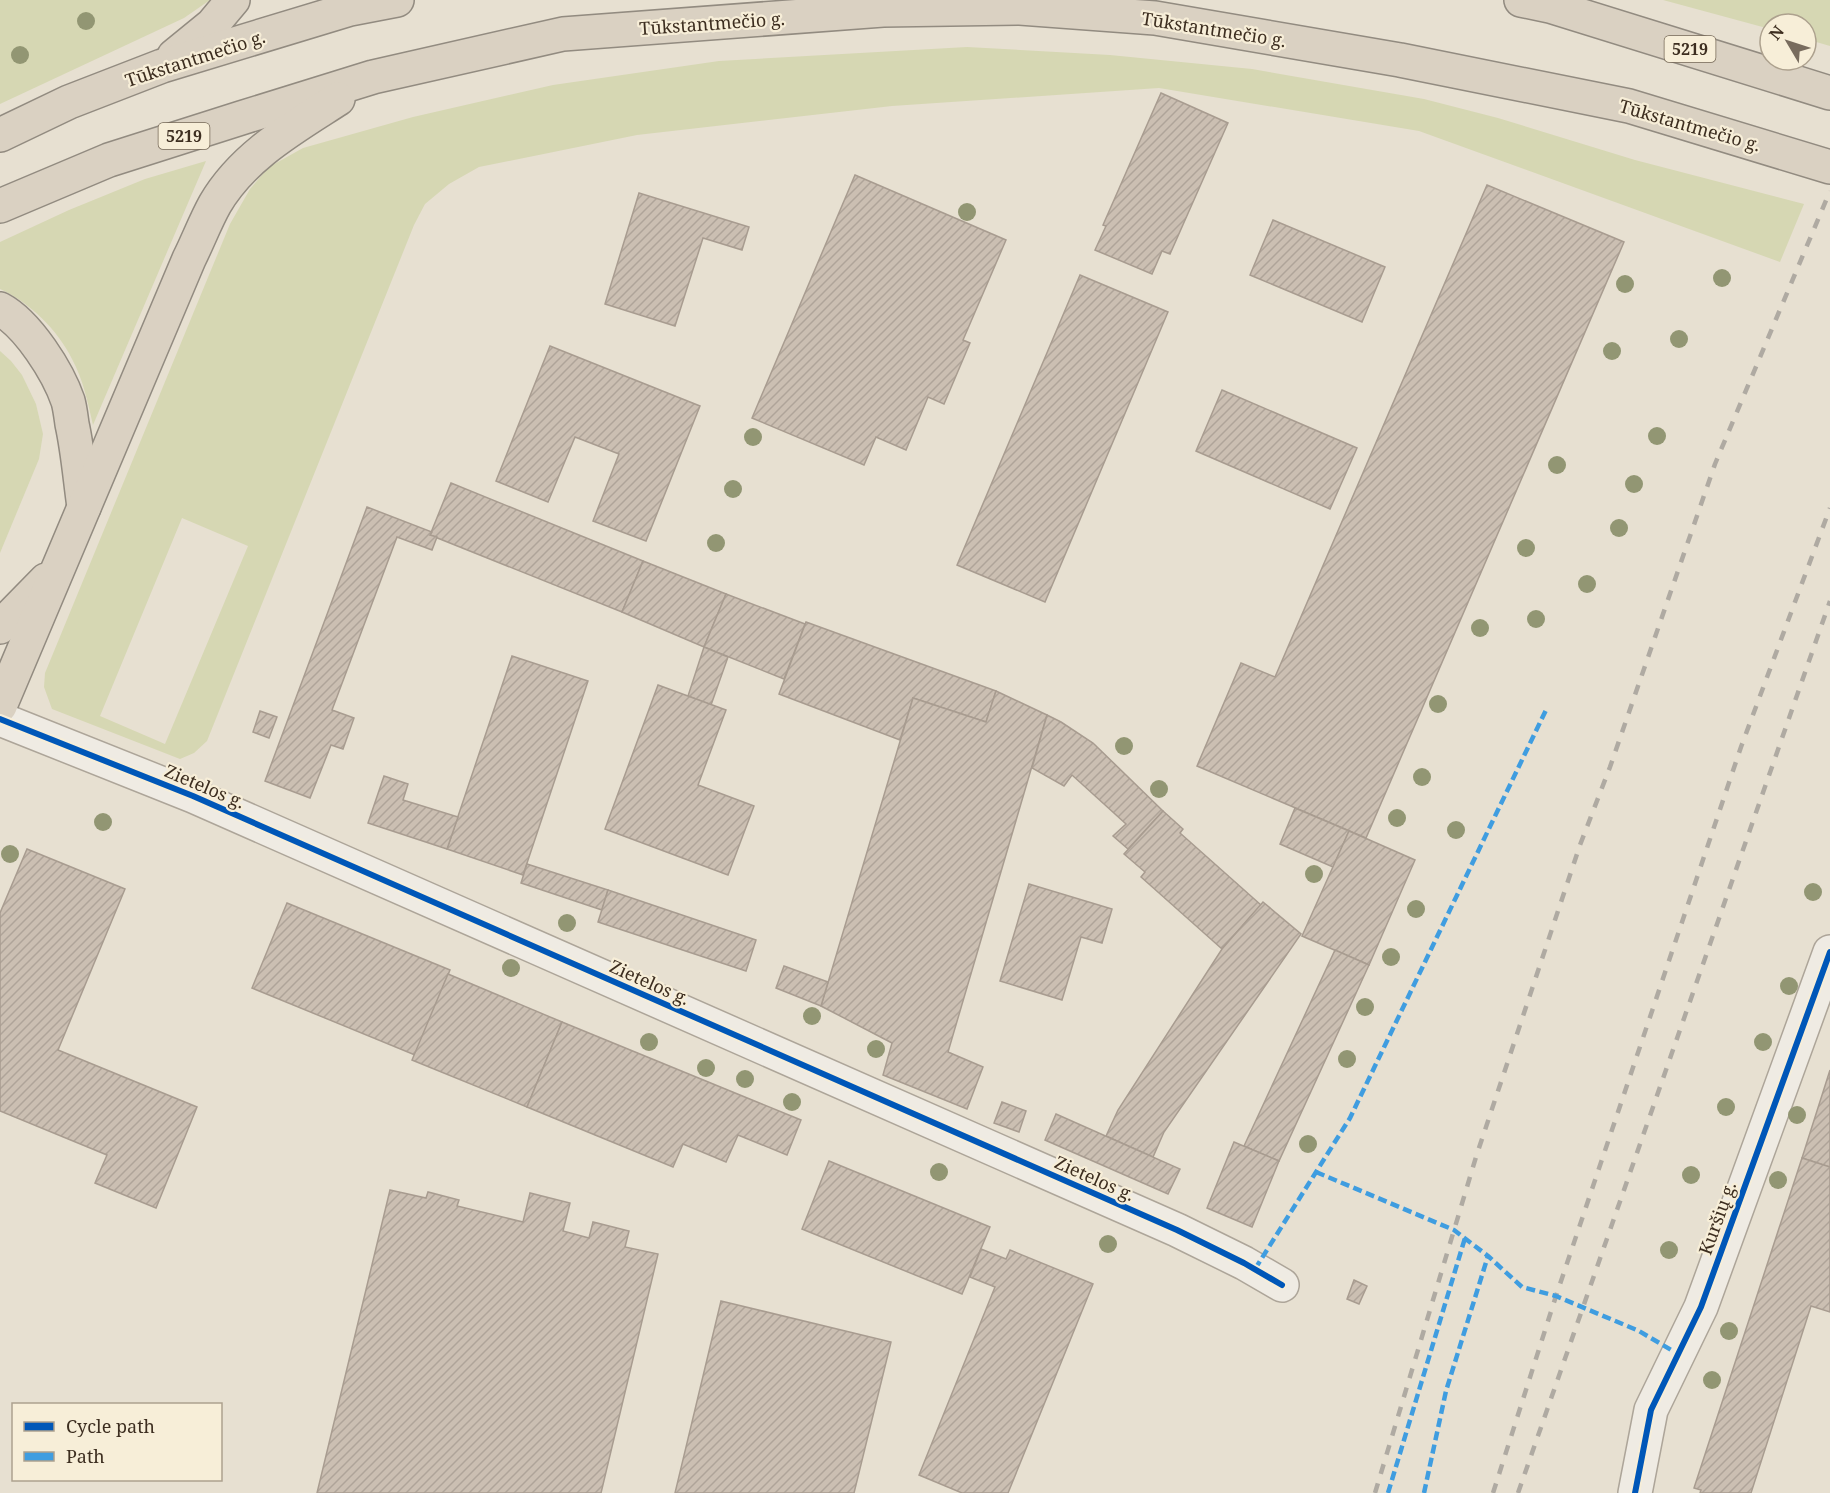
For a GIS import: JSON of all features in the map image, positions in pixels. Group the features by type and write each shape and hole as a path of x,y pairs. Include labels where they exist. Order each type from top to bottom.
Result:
{"highway":[{"path":"162,66 212,25 233,0"},
{"name":"Tūkstantmečio g.","path":"0,135 69,102 162,66 350,9 397,0"},
{"name":"5219","path":"1521,0 1550,6 1830,93"},
{"name":"Tūkstantmečio g.","path":"0,206 109,160 373,78 563,34 883,10 1020,8 1155,18 1411,62 1629,106 1830,167"},
{"path":"0,706 189,259 216,203 245,166 281,136 373,78"},
{"path":"0,309 32,338 50,364 68,402 76,442 84,507"},
{"path":"0,627 58,568"}],"street":[{"name":"Zietelos g.","path":"0,720 193,796 1177,1230 1244,1263 1282,1285"},
{"name":"Kuršių g.","path":"1635,1493 1651,1410 1701,1307 1830,952"}],"green space":[{"path":"0,0 210,0 184,18 0,104"},
{"path":"1663,0 1830,0 1830,46 1818,42 1818,12 1758,12 1758,26"},
{"path":"967,47 1110,55 1252,69 1424,99 1498,118 1635,160 1804,204 1780,262 1419,131 1159,88 892,106 637,135 479,167 449,184 425,204 414,225 207,741 194,753 180,759 52,709 44,687 45,673 230,224 250,189 269,167 303,148 413,117 553,85 719,61","holes":["182,518 248,546 165,744 100,716"]},
{"path":"206,161 93,425 85,391 66,348 51,328 32,309 0,289 0,242 69,210 145,179"},
{"path":"0,351 22,375 36,404 43,434 39,459 0,553"}],"building":[{"path":"1161,93 1228,123 1170,254 1162,251 1152,274 1095,250 1106,226 1103,225"},
{"path":"855,175 1006,240 963,340 970,343 944,404 928,397 906,450 876,437 864,465 752,418"},
{"path":"1487,185 1624,242 1366,838 1197,766 1241,663 1275,677"},
{"path":"639,193 749,227 742,250 703,238 675,326 605,304"},
{"path":"1273,220 1385,267 1362,322 1250,275"},
{"path":"1080,275 1168,312 1045,602 957,565"},
{"path":"550,346 700,406 646,541 593,521 619,454 575,437 548,502 496,481"},
{"path":"1222,390 1357,448 1330,509 1196,451"},
{"path":"451,483 643,561 622,612 430,535"},
{"path":"367,507 432,532 430,535 437,537 432,550 397,537 332,710 354,718 343,749 331,745 310,798 265,781"},
{"path":"643,561 726,594 704,647 622,612"},
{"path":"726,594 805,624 784,679 704,647"},
{"path":"806,622 996,691 986,722 913,698 900,740 779,694"},
{"path":"704,647 728,657 711,705 688,696"},
{"path":"512,656 588,681 523,875 447,849"},
{"path":"658,685 726,710 698,785 754,806 728,875 605,829"},
{"path":"996,691 1047,715 948,1052 983,1067 967,1109 883,1075 892,1043 821,1006 913,698 986,722"},
{"path":"260,711 277,717 269,738 253,732"},
{"path":"1047,715 1093,743 1163,811 1128,849 1113,836 1126,824 1072,775 1064,786 1032,768"},
{"path":"384,776 408,784 403,800 458,817 447,849 368,823"},
{"path":"1295,808 1349,831 1333,867 1280,844"},
{"path":"1163,811 1183,829 1180,833 1261,905 1222,949 1141,877 1145,872 1124,854"},
{"path":"1349,831 1415,860 1369,965 1302,936"},
{"path":"27,849 125,889 58,1050 197,1107 156,1208 95,1183 107,1155 0,1111 0,913"},
{"path":"527,864 608,890 602,910 521,883"},
{"path":"1029,884 1112,909 1102,943 1081,937 1062,1000 1000,981"},
{"path":"608,890 756,940 746,971 598,922"},
{"path":"1263,902 1301,934 1164,1132 1153,1157 1106,1136 1118,1110 1222,949"},
{"path":"287,903 450,970 415,1055 252,988"},
{"path":"1335,950 1369,965 1279,1161 1244,1146"},
{"path":"784,966 828,982 821,1006 776,988"},
{"path":"448,974 562,1022 527,1107 412,1060"},
{"path":"562,1022 801,1120 787,1155 738,1135 726,1162 683,1144 673,1167 527,1107"},
{"path":"1830,1070 1830,1167 1802,1158"},
{"path":"1002,1102 1026,1111 1019,1132 994,1123"},
{"path":"1056,1114 1180,1169 1168,1194 1045,1140"},
{"path":"1234,1142 1279,1161 1252,1227 1207,1208"},
{"path":"1802,1158 1830,1167 1830,1312 1811,1306 1751,1493 1700,1493 1701,1490 1694,1488"},
{"path":"829,1161 990,1227 962,1294 802,1229"},
{"path":"390,1190 426,1198 428,1192 459,1200 457,1206 523,1222 530,1193 570,1203 563,1231 589,1238 593,1222 629,1231 625,1247 658,1254 601,1493 317,1493"},
{"path":"981,1249 1006,1259 1010,1250 1093,1284 1008,1493 962,1493 919,1475 995,1287 970,1277"},
{"path":"1354,1280 1367,1286 1359,1304 1347,1299"},
{"path":"721,1301 891,1342 854,1493 675,1493"}],"railway":[{"path":"1375,1493 1476,1157 1580,845 1610,767 1715,464 1830,191"},
{"path":"1493,1493 1556,1296 1741,747 1830,508"},
{"path":"1518,1493 1830,601"}],"marked path":[{"path":"1255,1269 1350,1118 1546,710"},
{"path":"1316,1172 1454,1230 1488,1256 1522,1287 1556,1296 1639,1331 1678,1354"},
{"path":"1388,1493 1465,1238"},
{"path":"1424,1493 1446,1391 1488,1256"}],"cycle path":[{"path":"0,719 193,796 1177,1230 1244,1263 1282,1285"},
{"path":"1635,1493 1651,1410 1701,1307 1830,952"}]}
